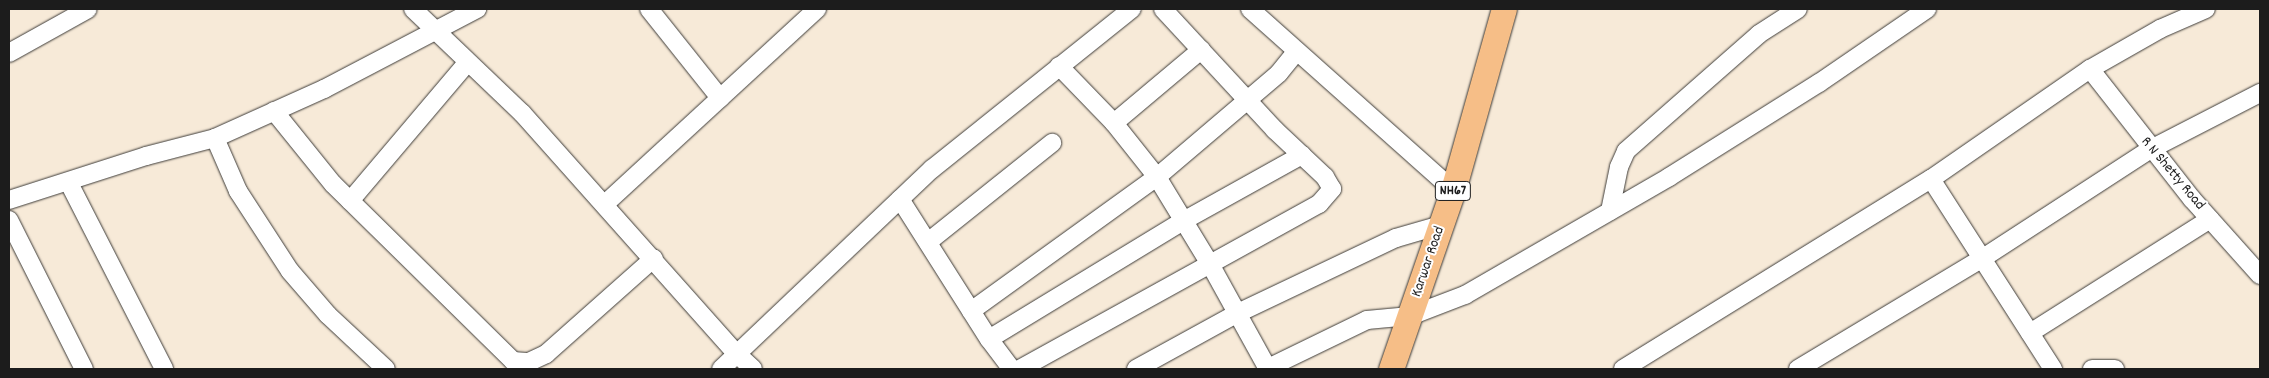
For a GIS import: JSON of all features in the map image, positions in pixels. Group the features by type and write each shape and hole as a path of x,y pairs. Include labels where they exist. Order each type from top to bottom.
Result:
{"highway":[{"name":"Karwar Road","path":"1391,369 1453,190 1504,9"}],"street":[{"path":"413,9 522,113 606,204 736,353 754,369"},
{"path":"9,200 69,183 146,156 215,138 274,111 477,9"},
{"path":"649,9 720,98"},
{"path":"606,204 817,9"},
{"path":"721,369 900,199 1059,66 1132,9"},
{"path":"1020,369 1329,196 1332,189 1330,182 1248,100 1164,9"},
{"path":"1250,9 1453,190"},
{"path":"1610,212 1619,167 1626,151 1759,34 1798,9"},
{"path":"1059,66 1114,123 1156,177 1185,220 1267,369 1367,320 1410,316 1465,295 1610,212 1820,84 1927,9"},
{"path":"1623,369 1931,179 2090,69 2160,29 2206,9"},
{"path":"9,53 78,11"},
{"path":"1114,123 1202,50"},
{"path":"971,311 1156,177 1248,100 1297,51"},
{"path":"350,201 468,62"},
{"name":"R N Shetty Road","path":"2090,69 2151,149 2260,275"},
{"path":"1798,369 1983,258 2151,149 2260,93"},
{"path":"274,111 350,201 513,361 529,362 546,354 654,258"},
{"path":"215,138 238,192 290,271 328,315 382,368"},
{"path":"928,242 1052,143"},
{"path":"989,338 1185,220 1302,156"},
{"path":"1931,179 2053,369"},
{"path":"69,183 164,369"},
{"path":"900,199 971,311 1012,369"},
{"path":"2030,333 2210,219"},
{"path":"9,220 84,369"},
{"path":"1136,369 1238,314 1396,238 1441,225"}]}
